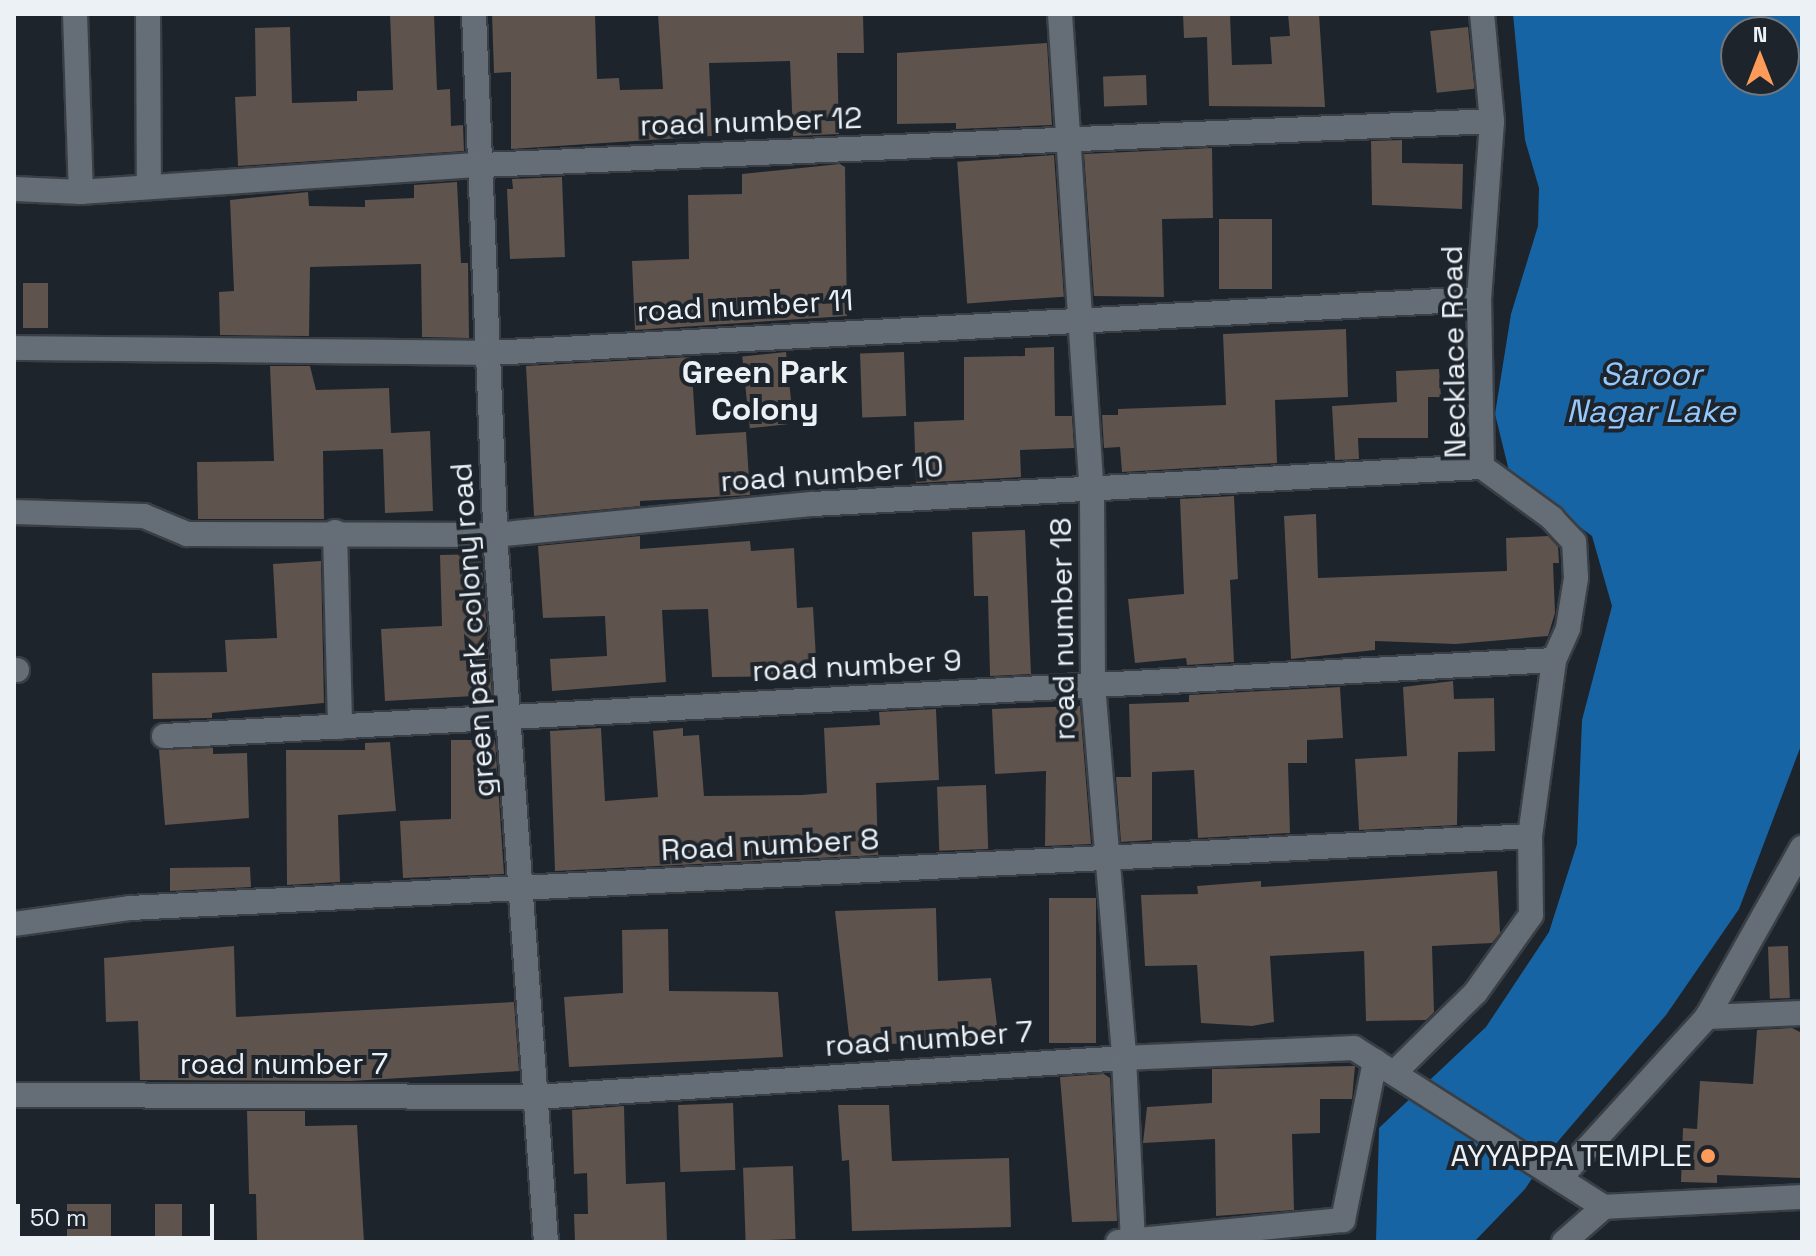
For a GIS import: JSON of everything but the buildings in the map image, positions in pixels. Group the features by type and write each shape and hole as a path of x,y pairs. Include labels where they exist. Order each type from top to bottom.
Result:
{"street":[{"path":"75,14 81,192"},
{"path":"148,14 149,187"},
{"name":"green park colony road","path":"474,14 495,535 546,1242"},
{"name":"road number 18","path":"1060,14 1092,492 1093,685 1124,1058 1133,1242"},
{"name":"Necklace Road","path":"1384,1067 1476,992 1531,915 1530,836 1554,660 1568,628 1576,578 1574,542 1552,518 1482,467 1479,299 1492,121 1482,14"},
{"name":"road number 12","path":"14,189 81,192 482,165 1492,121"},
{"path":"14,171 14,189"},
{"name":"road number 11","path":"14,348 490,353 1078,317 1479,299"},
{"name":"road number 10","path":"14,512 144,516 187,534 335,532 495,535 813,504 1092,492 1482,467"},
{"path":"335,532 340,727"},
{"name":"road number 9","path":"164,736 1554,660"},
{"name":"Road number 8","path":"14,924 130,908 523,892 1530,836"},
{"path":"1552,1170 1707,1017 1802,848"},
{"path":"1707,1017 1802,1013"},
{"name":"road number 7","path":"14,1095 536,1097 1124,1058 1354,1048 1552,1170 1604,1207"},
{"path":"1118,1242 1343,1220 1384,1067"},
{"path":"1564,1242 1604,1207 1802,1197"}],"water":[{"name":"Saroor Nagar Lake","path":"1513,14 1802,14 1802,743 1739,909 1666,1015 1554,1146 1525,1189 1474,1242 1376,1242 1379,1128 1486,1027 1549,932 1577,844 1582,720 1612,606 1592,536 1510,475 1495,414 1511,314 1538,226 1539,188 1525,140"}],"place":[{"name":"AYYAPPA TEMPLE","path":"1708,1156"}],"district":[{"name":"Green Park Colony","path":"765,392"}]}
